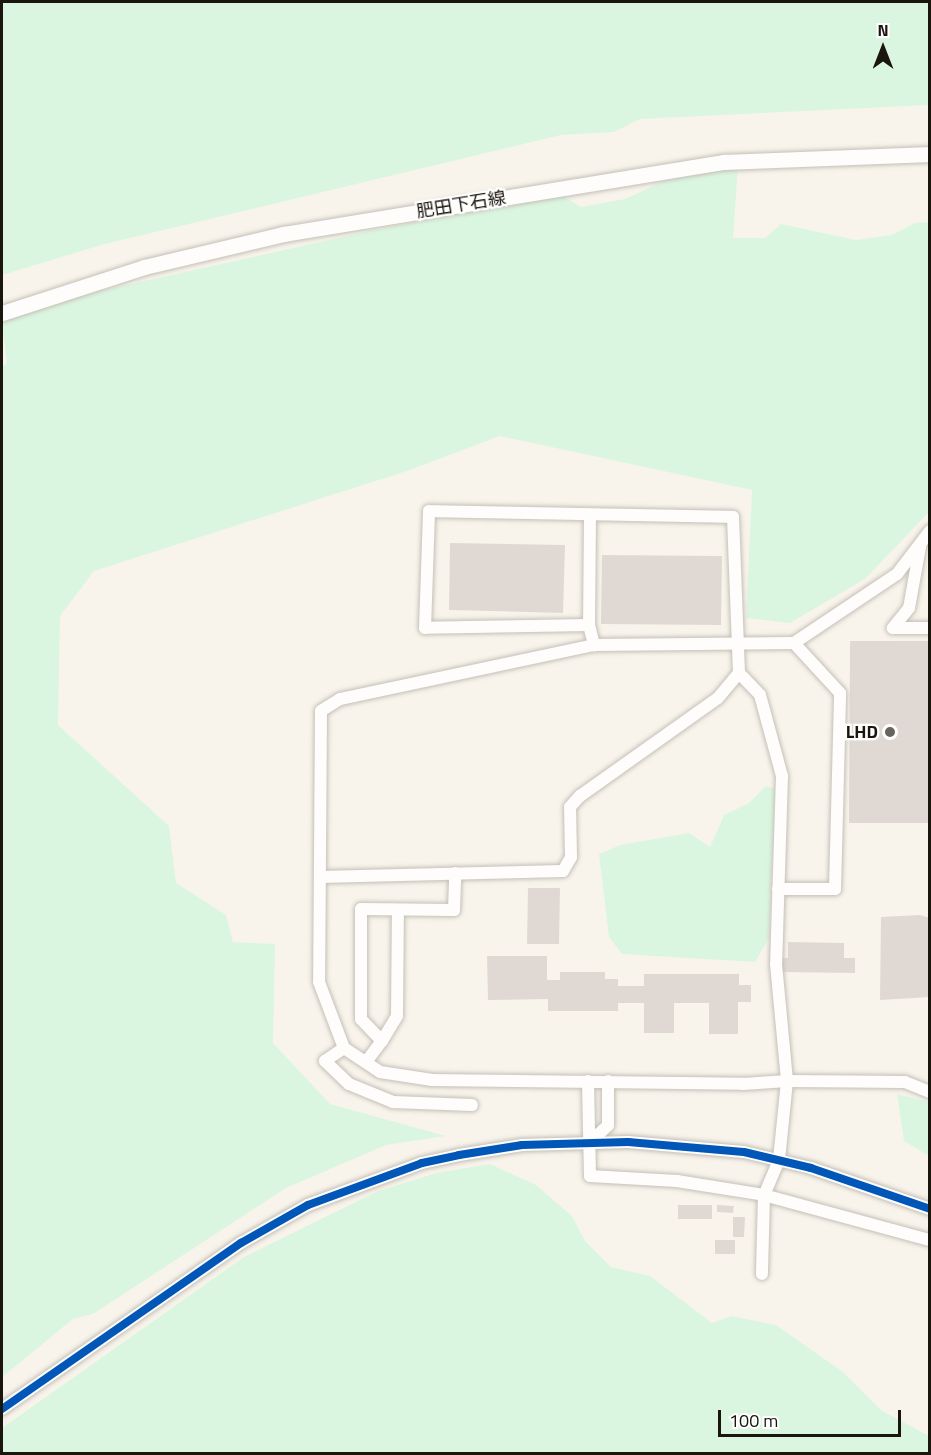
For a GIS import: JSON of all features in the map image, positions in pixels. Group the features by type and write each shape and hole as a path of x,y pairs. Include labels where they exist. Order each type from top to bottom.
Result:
{"main road":[{"name":"肥田下石線","path":"2,313 144,267 284,234 724,162 930,154"}],"street":[{"path":"589,625 425,628 429,511 733,517 739,673 760,695 782,776 776,964 787,1080 779,1160 764,1195 762,1274"},
{"path":"590,515 589,625 594,645"},
{"path":"930,531 897,574 794,643 594,645 340,699 321,711 319,982 344,1048 380,1072 432,1080 588,1080 743,1084 787,1080 905,1082 930,1092"},
{"path":"920,546 909,608 893,628 930,628"},
{"path":"778,889 835,889 840,693 794,643"},
{"path":"320,877 563,871 571,858 570,807 580,796 718,698 739,673"},
{"path":"382,1041 361,1020 361,909 454,910 455,873"},
{"path":"366,1062 397,1016 398,910"},
{"path":"344,1048 325,1061 349,1084 393,1102 472,1105"},
{"path":"426,1103 432,1080"},
{"path":"588,1080 590,1176 677,1182 764,1195 930,1240"},
{"path":"589,1143 608,1125 608,1081"},
{"path":"2,1409 197,1271 308,1205 385,1176 459,1155 522,1145 673,1144 779,1160 930,1209"}],"green space":[{"path":"2,2 929,2 929,105 640,119 614,132 561,135 105,244 2,275"},
{"path":"738,166 733,238 765,238 781,224 856,240 892,235 915,223 929,222 929,512 865,579 790,623 746,618 752,490 500,436 407,471 94,571 60,616 58,725 169,826 176,883 226,915 233,942 275,944 273,1043 330,1104 446,1136 386,1145 286,1188 93,1314 73,1319 2,1377 2,366 7,364 2,322 77,296 365,232 559,194 581,207 625,199 683,172"},
{"path":"766,786 775,789 769,938 755,962 622,954 609,937 599,854 620,845 689,833 710,847 724,815 749,803"},
{"path":"897,1094 929,1102 929,1156 904,1141"},
{"path":"490,1164 536,1185 572,1216 585,1241 611,1267 650,1276 712,1323 731,1316 776,1325 843,1372 881,1410 929,1436 929,1453 2,1453 2,1428 244,1257 376,1192 436,1173"}],"building":[{"path":"450,543 565,545 563,613 449,610"},
{"path":"602,555 722,556 721,625 601,624"},
{"name":"LHD","path":"850,641 930,641 930,823 849,823"},
{"path":"528,888 560,888 559,944 527,944"},
{"path":"920,915 930,918 930,997 880,1000 881,917"},
{"path":"788,942 844,943 844,958 855,958 855,973 779,972 779,958 788,958"},
{"path":"487,956 547,956 547,980 560,980 560,972 605,972 605,979 618,979 618,986 644,986 644,974 739,974 739,985 751,985 751,1002 738,1002 738,1034 709,1034 709,1003 674,1003 674,1033 644,1033 644,1003 618,1003 618,1011 548,1011 548,999 488,1000"},
{"path":"678,1205 712,1205 712,1219 678,1219"},
{"path":"717,1205 734,1206 733,1213 717,1212"},
{"path":"733,1217 745,1217 744,1237 733,1237"},
{"path":"715,1240 735,1240 735,1254 715,1254"}],"cycle path":[{"path":"2,1409 241,1243 308,1205 422,1163 459,1155 522,1145 628,1142 744,1152 811,1168 930,1209"}],"place":[{"name":"LHD","path":"890,732"}]}
